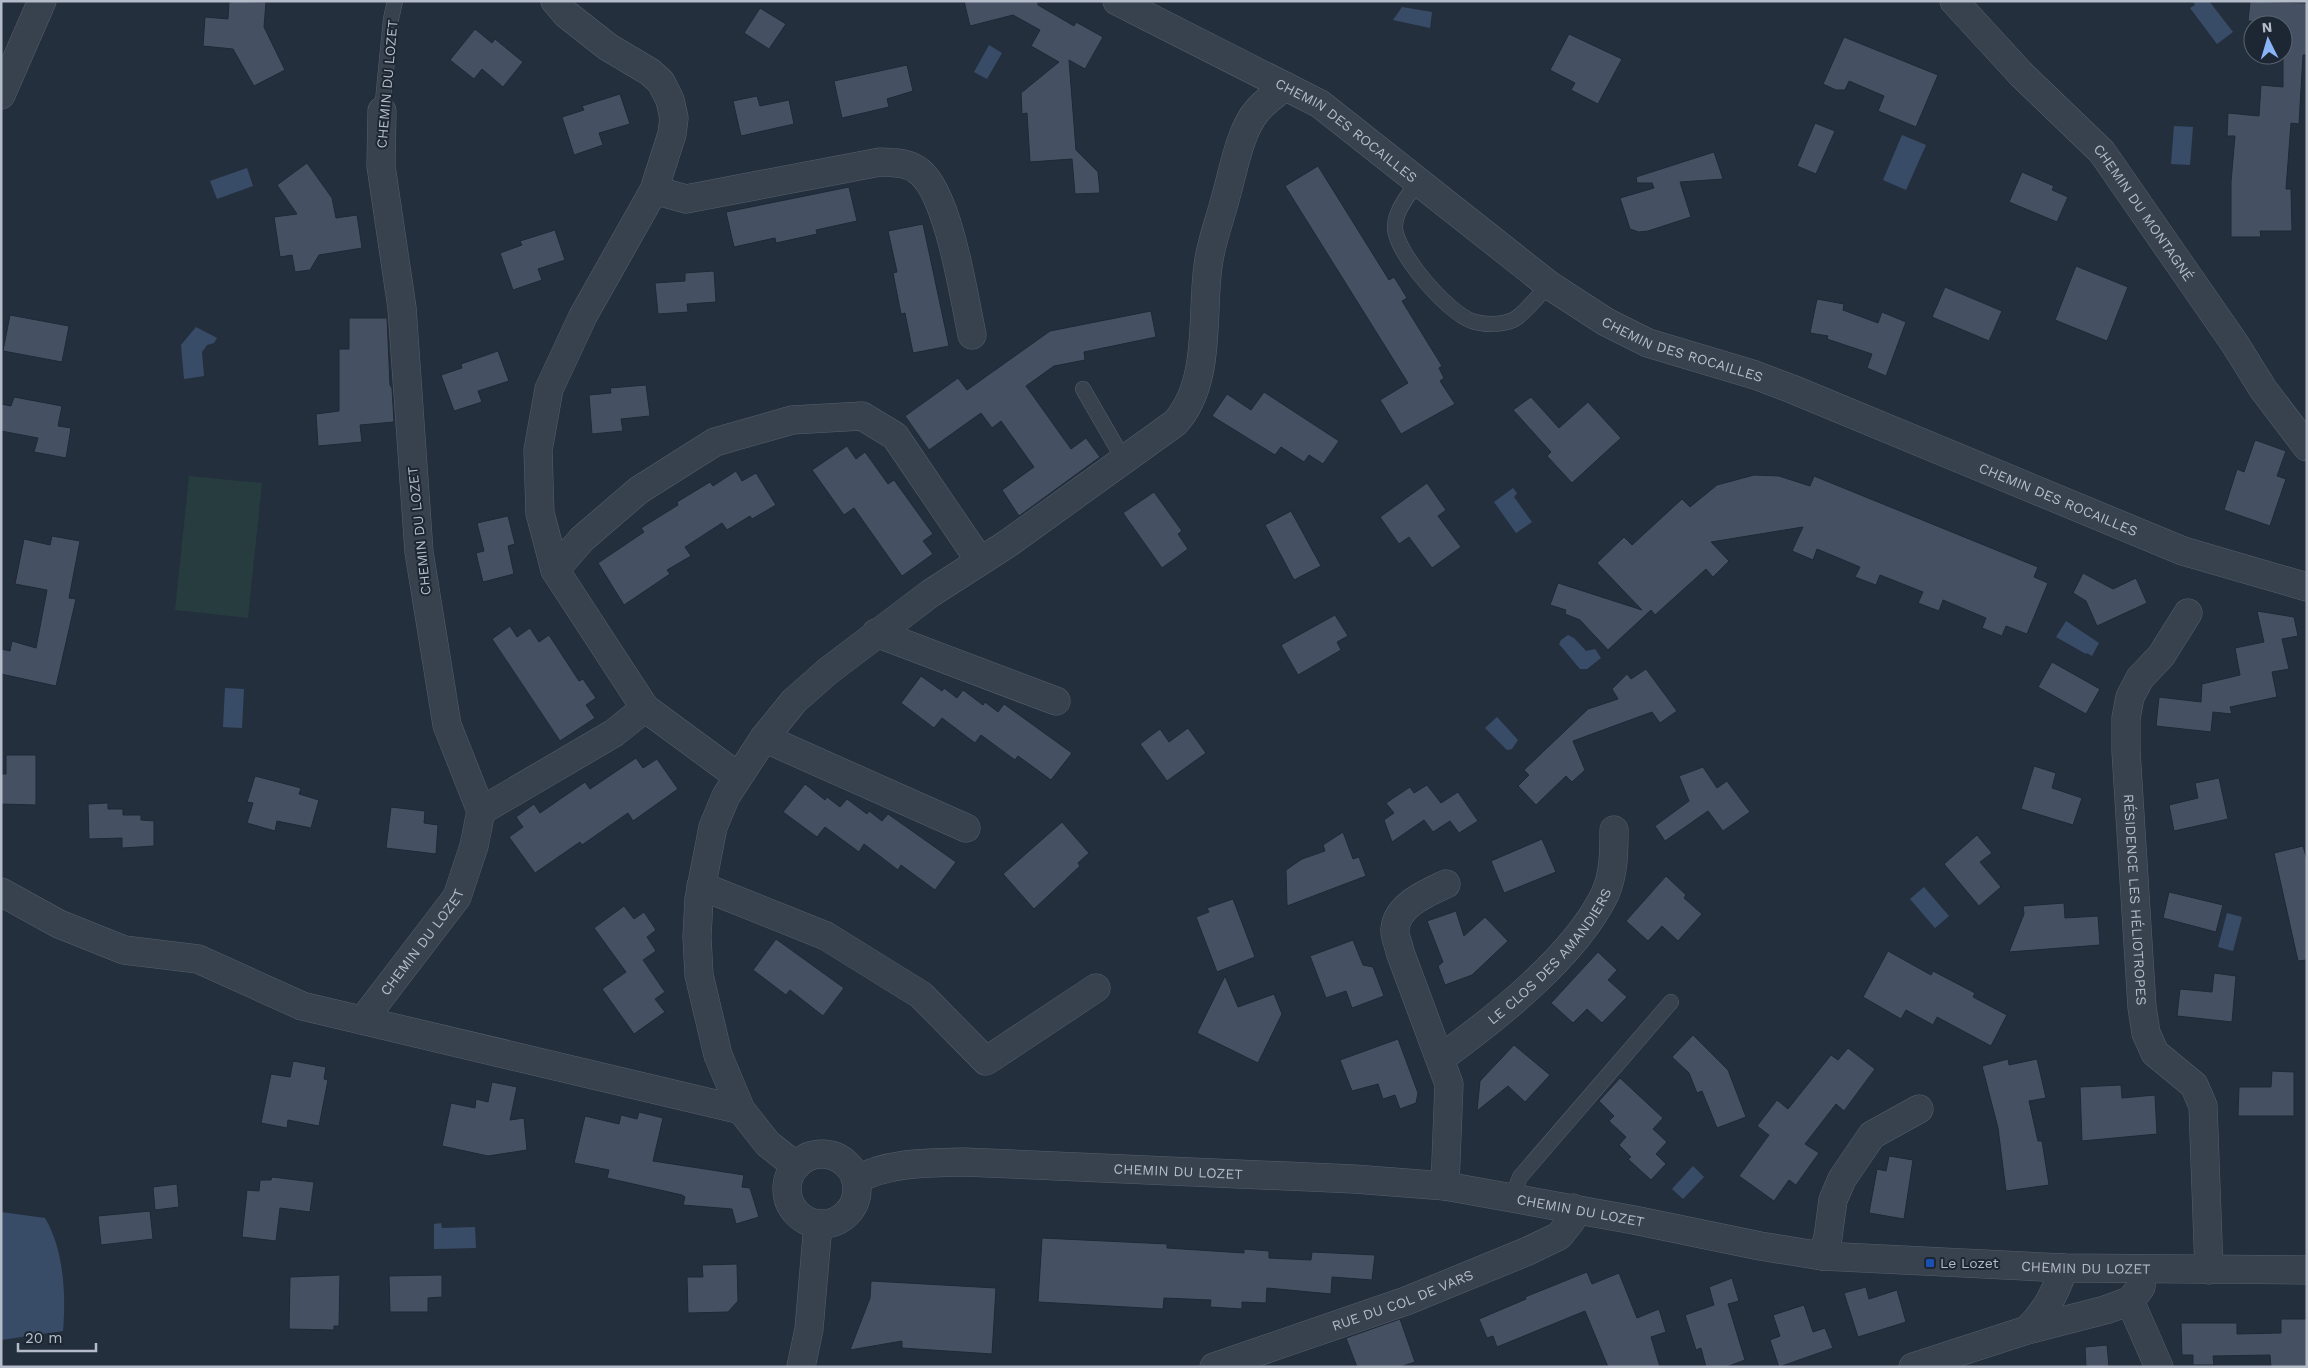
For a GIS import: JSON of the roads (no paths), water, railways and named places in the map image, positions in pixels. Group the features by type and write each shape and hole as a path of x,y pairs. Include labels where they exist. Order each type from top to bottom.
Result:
{"street":[{"path":"1,95 42,1"},
{"path":"556,1 566,14 608,47 650,72 661,82 670,100 674,118 672,134 654,190 583,316 549,389 538,450 540,513 555,570 645,708 728,769 739,774"},
{"name":"CHEMIN DES ROCAILLES","path":"1116,1 1320,104 1549,285 1606,322 1648,342 1783,385 2183,551 2307,587"},
{"name":"CHEMIN DU MONTAGNÉ","path":"1954,1 2021,74 2102,152 2264,389 2307,447"},
{"path":"796,1166 768,1144 741,1110 718,1056 699,975 697,937 701,886 713,827 726,796 764,738 794,700 876,633 1007,544 1174,423 1187,406 1194,388 1201,356 1208,266 1214,234 1243,138 1256,111 1286,86"},
{"name":"CHEMIN DU LOZET","path":"363,1020 457,897 474,846 481,811 448,725 422,570 402,308 381,166 382,111"},
{"path":"654,190 686,199 880,162 906,164 920,172 930,183 940,206 952,238 972,335"},
{"path":"555,570 582,539 639,490 715,442 792,420 862,416 895,436 980,561"},
{"name":"RÉSIDENCE LES HÉLIOTROPES","path":"2188,613 2161,656 2140,678 2130,697 2126,718 2126,750 2142,1007 2146,1033 2155,1054 2194,1085 2203,1106 2208,1182 2209,1270"},
{"path":"876,633 1056,702"},
{"path":"481,811 614,733 645,708"},
{"path":"764,738 966,828"},
{"name":"LE CLOS DES AMANDIERS","path":"1441,1058 1517,999 1585,928 1605,892 1614,862 1614,830"},
{"path":"1445,1186 1449,1084 1441,1058 1400,952 1395,930 1400,913 1423,895 1446,884"},
{"path":"701,886 826,936 921,995 986,1061 1096,988"},
{"path":"1,892 60,924 124,950 198,959 302,1006 741,1110"},
{"path":"1822,1256 1828,1237 1833,1200 1842,1179 1872,1136 1919,1109"},
{"path":"818,1155 842,1160 856,1180 857,1194 853,1206 844,1217 832,1223 818,1224 806,1220 796,1213 789,1202 787,1189 789,1177 796,1166 806,1158 818,1155"},
{"name":"CHEMIN DU LOZET","path":"856,1180 865,1174 899,1167 930,1163 964,1162 1345,1178 1445,1186 1573,1208 1760,1246 1822,1256 2064,1268 2307,1270"},
{"name":"RUE DU COL DE VARS","path":"1214,1367 1406,1301 1528,1251 1559,1236 1571,1221 1573,1208"},
{"path":"801,1367 809,1329 818,1224"},
{"path":"2027,1330 2043,1315 2053,1297 2064,1268"},
{"path":"1912,1367 2027,1330 2105,1310 2130,1301 2141,1287 2142,1270"},
{"path":"2130,1301 2159,1367"}],"lane":[{"name":"CHEMIN DU LOZET","path":"382,111 391,19 396,1"},
{"path":"1418,181 1399,210 1395,229 1406,255 1444,302 1471,321 1492,324 1514,320 1549,285"},
{"path":"1083,389 1124,460"},
{"path":"1512,1198 1520,1177 1671,1002"}],"water":[{"path":"2193,1 2209,1 2233,32 2217,44 2190,8 2195,5"},
{"path":"1402,7 1432,12 1430,28 1393,20"},
{"path":"989,45 1002,53 987,79 974,72"},
{"path":"2174,126 2193,127 2190,165 2171,164"},
{"path":"1902,135 1926,145 1906,190 1883,180"},
{"path":"247,168 253,186 217,199 210,181"},
{"path":"196,327 217,338 214,343 207,345 202,352 204,376 184,379 181,345"},
{"path":"1513,488 1517,493 1514,497 1532,522 1516,533 1494,502"},
{"path":"2066,621 2099,643 2092,656 2056,637"},
{"path":"1568,635 1574,638 1586,651 1595,649 1601,658 1587,669 1580,669 1559,644"},
{"path":"225,688 244,689 242,728 223,727"},
{"path":"1497,717 1518,740 1512,749 1507,750 1485,728"},
{"path":"1924,887 1949,916 1935,928 1910,899"},
{"path":"2227,913 2242,917 2233,951 2218,947"},
{"path":"1693,1166 1704,1177 1683,1199 1672,1189"},
{"path":"1,1212 45,1218 60,1258 64,1288 63,1331 1,1340"},
{"path":"441,1223 442,1228 475,1227 476,1248 434,1249 434,1224"}],"place":[{"name":"Le Lozet","path":"1930,1263"}]}
